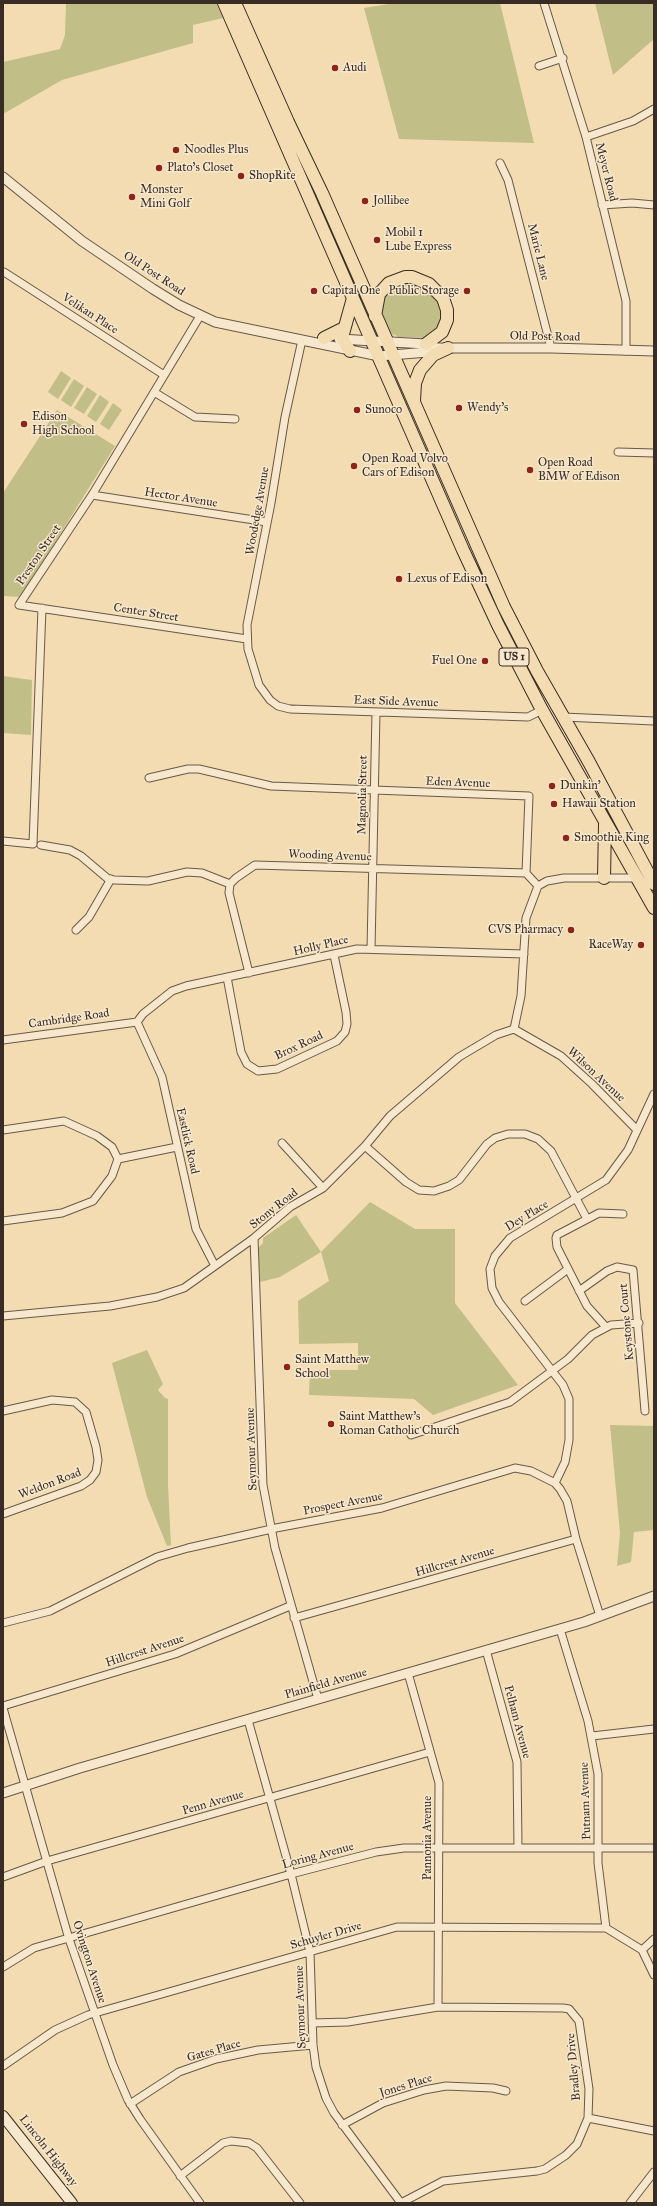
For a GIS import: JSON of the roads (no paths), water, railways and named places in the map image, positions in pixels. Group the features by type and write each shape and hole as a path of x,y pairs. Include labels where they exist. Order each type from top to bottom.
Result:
{"highway":[{"name":"US 1","path":"224,3 469,563 506,641 542,710 654,908"},
{"name":"US 1","path":"235,3 504,607 537,672 653,880"},
{"path":"375,317 379,294 389,283 405,277 429,284 442,298 447,310 447,320 433,355 420,370 415,383 414,404"},
{"path":"350,351 344,334 349,320 353,298"},
{"path":"319,340 344,334"},
{"path":"604,878 605,823"}],"main road":[{"name":"Lincoln Highway","path":"3,2116 72,2203"}],"street":[{"name":"Meyer Road","path":"544,3 563,58 586,137 626,301 626,351"},
{"path":"539,66 563,58"},
{"path":"586,137 633,121 654,109"},
{"name":"Marie Lane","path":"500,163 508,180 551,348"},
{"name":"Old Post Road","path":"3,177 82,241 153,289 200,316 215,322 302,340 319,340 320,346 379,356 428,352 437,347"},
{"path":"602,205 632,203 654,205"},
{"name":"Velikan Place","path":"4,272 164,375"},
{"name":"Preston Street","path":"42,608 19,605 92,494 200,316"},
{"name":"Old Post Road","path":"344,334 372,342 437,347 654,351"},
{"name":"Woodedge Avenue","path":"259,685 248,649 247,625 285,417 302,340"},
{"path":"154,392 195,417 235,419"},
{"path":"618,452 654,453"},
{"name":"Hector Avenue","path":"92,494 267,522"},
{"path":"37,844 42,608"},
{"name":"Center Street","path":"42,608 247,639"},
{"name":"East Side Avenue","path":"259,685 270,700 278,706 290,709 528,717 542,710"},
{"name":"Magnolia Street","path":"371,949 376,712"},
{"path":"563,717 654,721"},
{"name":"Eden Avenue","path":"149,778 188,769 199,769 272,786 374,792 529,796 526,873"},
{"path":"3,841 37,844 70,850 111,879 148,882 187,872 202,873 230,884 230,900 249,973"},
{"name":"Wooding Avenue","path":"230,884 255,866 526,873"},
{"path":"526,873 538,886"},
{"path":"514,1029 521,996 526,918 538,886 547,881 564,878 636,878 653,880"},
{"path":"76,930 89,917 111,879"},
{"name":"Holly Place","path":"137,1022 143,1014 172,991 186,986 357,949 524,954"},
{"name":"Brox Road","path":"227,977 241,1052 247,1064 258,1071 277,1069 337,1041 345,1032 347,1024 346,1012 334,955"},
{"name":"Cambridge Road","path":"3,1040 137,1022"},
{"name":"Eastlick Road","path":"137,1022 162,1077 196,1229 215,1266"},
{"name":"Wilson Avenue","path":"514,1029 561,1056 592,1084 637,1130"},
{"name":"Stony Road","path":"3,1316 110,1306 157,1297 184,1288 254,1238 290,1207 323,1188 365,1146 390,1116 460,1057 496,1035 514,1029"},
{"name":"Dey Place","path":"555,1483 565,1462 570,1417 569,1399 563,1384 499,1302 492,1288 490,1269 495,1256 510,1238 577,1199 606,1180 628,1150 654,1094"},
{"path":"3,1130 64,1122 98,1136 112,1147 118,1159 112,1176 93,1201 62,1213 3,1221"},
{"path":"365,1146 406,1182 419,1190 434,1191 449,1186 459,1180 487,1144 495,1138 508,1134 525,1134 538,1139 551,1151 587,1219"},
{"path":"282,1143 316,1178 323,1188"},
{"path":"118,1159 177,1147"},
{"path":"606,1327 587,1306 556,1248 557,1235 599,1214 623,1214"},
{"name":"Seymour Avenue","path":"254,1238 261,1399 262,1477 271,1529 290,1606 318,1699"},
{"name":"Keystone Court","path":"579,1291 607,1271 622,1266 632,1269 634,1272 645,1411"},
{"path":"525,1301 568,1269"},
{"path":"411,1436 510,1402 568,1359 592,1335 614,1324 639,1323"},
{"name":"Weldon Road","path":"3,1412 52,1400 75,1402 86,1412 96,1447 98,1460 96,1472 90,1480 81,1486 3,1514"},
{"name":"Prospect Avenue","path":"3,1623 50,1611 158,1557 188,1548 271,1529 382,1508 515,1468 530,1470 555,1483 567,1501 576,1539 600,1616"},
{"name":"Hillcrest Avenue","path":"294,1618 576,1539"},
{"name":"Plainfield Avenue","path":"3,1793 318,1699 560,1629 654,1596"},
{"name":"Hillcrest Avenue","path":"3,1707 175,1654 290,1606"},
{"name":"Putnam Avenue","path":"560,1629 592,1736 598,1774 598,1863 606,1928"},
{"name":"Pelham Avenue","path":"486,1650 518,1762 518,1848"},
{"name":"Pannonia Avenue","path":"408,1673 439,1783 440,1849 438,2007"},
{"name":"Ovington Avenue","path":"3,1707 69,1939 113,2065 130,2104 200,2203"},
{"name":"Seymour Avenue","path":"248,1720 291,1874 310,1952 313,2045 316,2067 326,2098 342,2125 401,2203"},
{"path":"592,1736 654,1729"},
{"name":"Penn Avenue","path":"3,1876 430,1752"},
{"name":"Loring Avenue","path":"3,1967 34,1948 291,1874 376,1852 404,1848 654,1848"},
{"name":"Schuyler Drive","path":"3,2066 55,2030 94,2013 397,1927 606,1928"},
{"path":"606,1928 642,1950 654,1975"},
{"path":"642,1950 654,1939"},
{"name":"Bradley Drive","path":"312,2023 368,2019 438,2007 569,2009 579,2021 582,2029 589,2089 588,2118 577,2144 566,2155 545,2169 444,2181 401,2203"},
{"name":"Gates Place","path":"130,2104 179,2072 216,2059 258,2050 313,2045"},
{"name":"Jones Place","path":"342,2125 383,2103 424,2090 446,2086 493,2088 506,2092"},
{"path":"588,2118 654,2131"},
{"path":"180,2176 223,2143 231,2141 249,2143 258,2148 300,2203"},
{"path":"630,2203 653,2175"}],"place":[{"name":"Audi","path":"335,68"},
{"name":"Noodles Plus","path":"176,150"},
{"name":"Plato's Closet","path":"159,168"},
{"name":"ShopRite","path":"241,176"},
{"name":"Monster Mini Golf","path":"132,197"},
{"name":"Jollibee","path":"365,201"},
{"name":"Mobil 1 Lube Express","path":"377,240"},
{"name":"Capital One","path":"314,291"},
{"name":"Public Storage","path":"467,291"},
{"name":"Wendy's","path":"459,408"},
{"name":"Sunoco","path":"357,410"},
{"name":"Edison High School","path":"24,424"},
{"name":"Open Road Volvo Cars of Edison","path":"354,466"},
{"name":"Open Road BMW of Edison","path":"530,470"},
{"name":"Lexus of Edison","path":"399,579"},
{"name":"Fuel One","path":"485,661"},
{"name":"Dunkin'","path":"552,786"},
{"name":"Hawaii Station","path":"554,804"},
{"name":"Smoothie King","path":"566,838"},
{"name":"CVS Pharmacy","path":"571,930"},
{"name":"RaceWay","path":"641,945"},
{"name":"Saint Matthew School","path":"287,1367"},
{"name":"Saint Matthew's Roman Catholic Church","path":"331,1424"}]}
